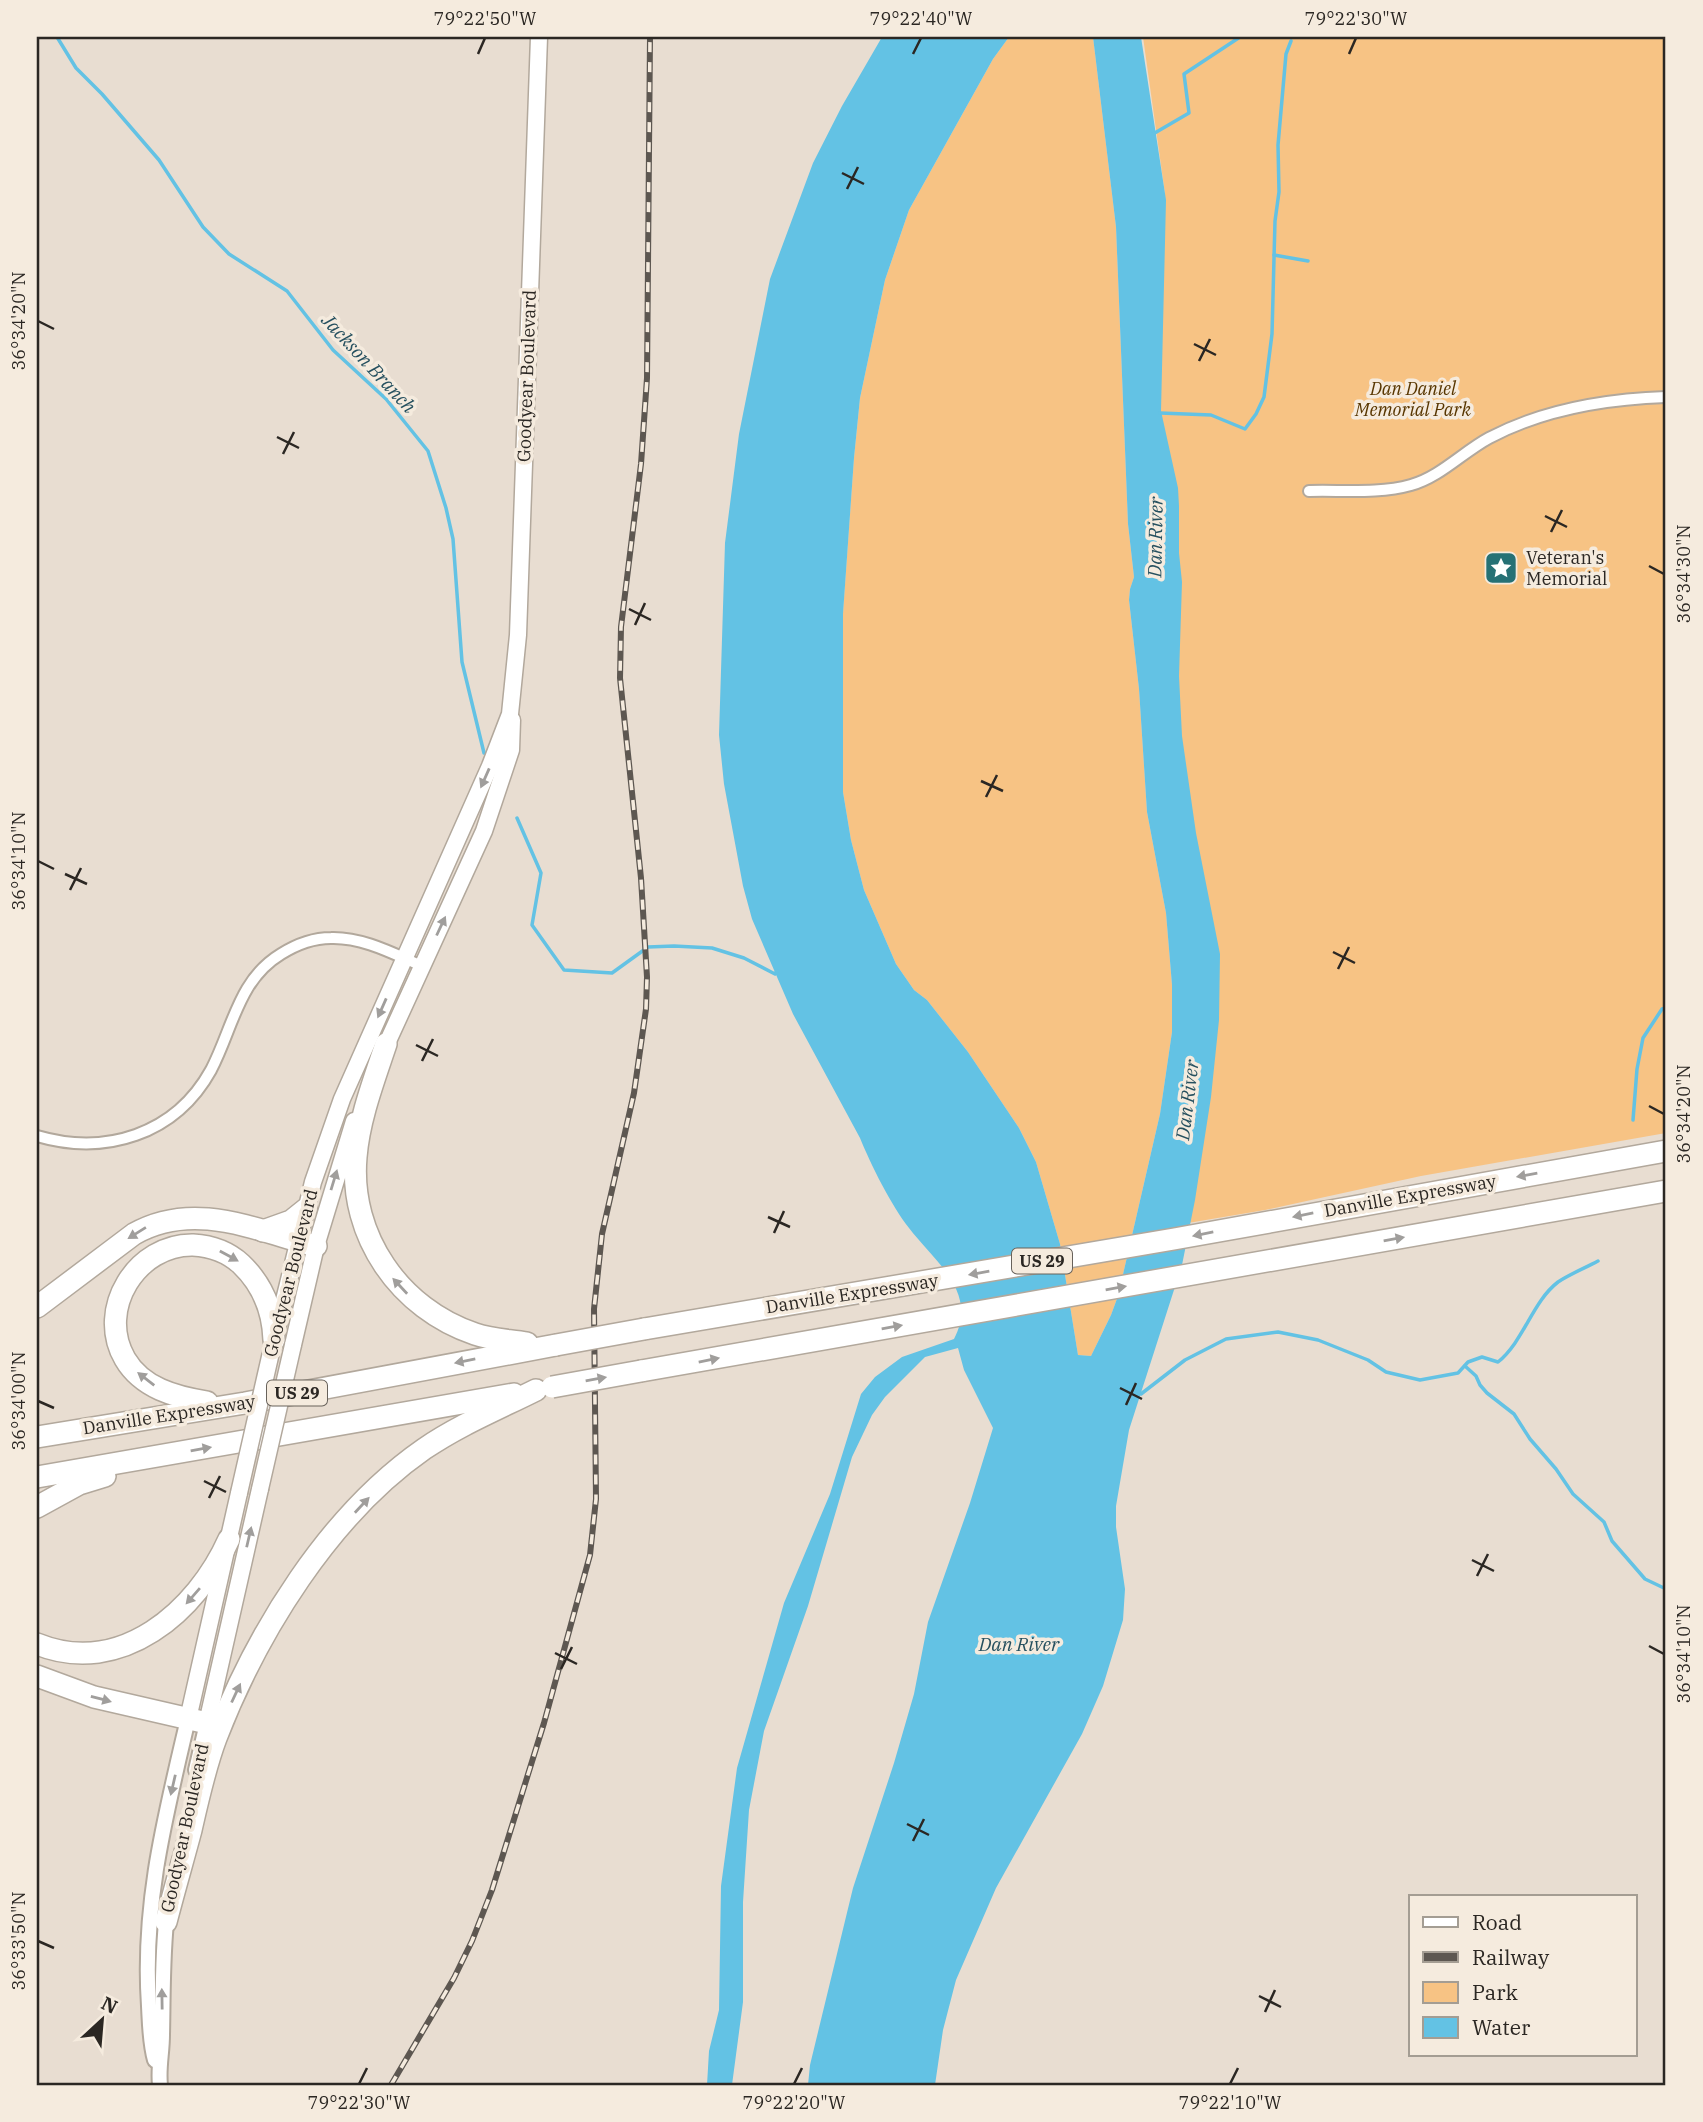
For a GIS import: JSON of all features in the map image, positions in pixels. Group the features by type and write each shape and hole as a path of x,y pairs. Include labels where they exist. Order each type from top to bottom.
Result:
{"highway":[{"path":"386,1044 359,1138 356,1158 358,1206 375,1252 404,1291 436,1316 475,1334 553,1346"},
{"path":"1561,1170 1584,1160 1666,1142"},
{"name":"Danville Expressway","path":"37,1437 233,1405 644,1329 1666,1151"},
{"name":"US 29","path":"37,1477 1666,1191"},
{"path":"1494,1222 1524,1225 1666,1201"},
{"path":"263,1231 291,1221 306,1209"},
{"path":"37,1307 134,1234 151,1225 187,1217 208,1219 306,1244"},
{"path":"233,1405 173,1395 158,1389 134,1370 126,1360 117,1337 116,1312 124,1286 141,1265 164,1250 186,1245 213,1248 238,1261 262,1289 280,1344"},
{"path":"166,1922 206,1767 216,1739 235,1694 267,1632 306,1573 344,1524 406,1463 448,1433 544,1389"},
{"path":"37,1507 79,1484 160,1463 169,1455"},
{"path":"37,1644 66,1652 82,1652 120,1646 152,1633 183,1608 201,1588 229,1539"},
{"path":"37,1676 94,1697 197,1721"}],"main road":[{"name":"Goodyear Boulevard","path":"306,1244 306,1209 342,1099 490,766 510,714 520,581 539,37"},
{"name":"Goodyear Boulevard","path":"197,1721 239,1493 306,1244 386,1044 493,808 511,750 510,714"},
{"name":"Goodyear Boulevard","path":"197,1721 260,1489 280,1344"}],"street":[{"path":"1309,491 1383,489 1414,484 1499,433 1544,416 1604,403 1666,397"},
{"path":"37,1136 77,1145 93,1145 133,1136 166,1119 202,1084 211,1069 240,998 250,982 273,959 289,949 318,939 345,939 362,942 422,966"},
{"name":"Goodyear Boulevard","path":"158,2067 162,2038 166,1922 197,1721"},
{"name":"Goodyear Boulevard","path":"160,2085 152,2049 147,1976 150,1899 160,1840 197,1721"}],"green space":[{"path":"1009,37 1093,37 1116,227 1128,524 1134,577 1129,600 1139,689 1147,812 1166,913 1172,985 1172,1032 1160,1114 1118,1296 1091,1356 1078,1355 1060,1244 1036,1162 1019,1128 968,1052 927,1000 914,990 896,964 864,890 851,840 843,792 843,613 854,458 860,398 885,280 909,210 993,59"},
{"name":"Dan Daniel Memorial Park","path":"1143,37 1666,37 1666,1133 1421,1176 1265,1210 1182,1224 1180,762 1158,414 1165,194"}],"water":[{"name":"Dan River","path":"882,37 1009,37 993,59 909,210 885,280 860,398 854,458 843,614 843,792 851,840 864,890 896,964 914,990 927,1000 968,1052 1019,1128 1036,1162 1060,1244 1078,1355 1091,1356 1118,1296 1160,1114 1172,1032 1172,985 1166,913 1147,812 1139,689 1129,600 1134,577 1128,524 1116,227 1093,37 1141,37 1166,200 1161,411 1178,488 1182,582 1179,676 1182,736 1196,833 1220,954 1219,1020 1211,1097 1182,1265 1129,1430 1116,1506 1116,1527 1125,1589 1123,1620 1103,1686 1082,1734 996,1888 956,1980 943,2030 935,2085 808,2085 810,2065 853,1888 914,1694 928,1622 993,1428 964,1370 958,1348 925,1357 885,1397 872,1415 852,1457 808,1606 764,1731 749,1810 743,1902 743,2002 732,2085 707,2085 709,2051 719,2010 721,1886 737,1768 784,1603 830,1494 861,1394 875,1377 902,1357 954,1339 960,1322 961,1306 950,1278 902,1219 888,1197 860,1138 793,1014 752,919 743,886 724,784 719,735 725,543 739,434 770,279 813,163"}],"waterway":[{"name":"Jackson Branch","path":"57,37 76,68 159,160 203,227 229,254 287,291 333,350 386,399 428,451 453,539 462,662 484,753"},
{"path":"1153,134 1189,113 1184,74 1240,37"},
{"path":"1160,413 1211,415 1245,429 1264,397 1272,334 1275,221 1279,192 1278,145 1286,54 1291,41"},
{"path":"1274,255 1308,261"},
{"name":"Jackson Branch","path":"517,818 541,873 532,925 564,970 612,973 648,947 674,946 712,948 744,958 775,974 777,971"},
{"path":"1633,1120 1637,1069 1643,1038 1662,1009 1666,1008"},
{"path":"1139,1392 1141,1394 1185,1360 1226,1339 1278,1332 1318,1340 1368,1360 1386,1372 1420,1380 1458,1373 1468,1362 1482,1357 1498,1362 1515,1343 1549,1290 1563,1279 1598,1261"},
{"path":"1465,1366 1476,1376 1487,1393 1514,1414 1573,1494 1604,1522 1612,1541 1645,1579 1666,1589"}],"railway":[{"path":"391,2085 454,1978 492,1890 544,1723 590,1555 596,1499 594,1309 602,1234 634,1093 646,1009 647,977 641,878 620,678 621,627 641,464 647,378 650,37"}],"place":[{"name":"Veteran's Memorial","path":"1501,568"}]}
